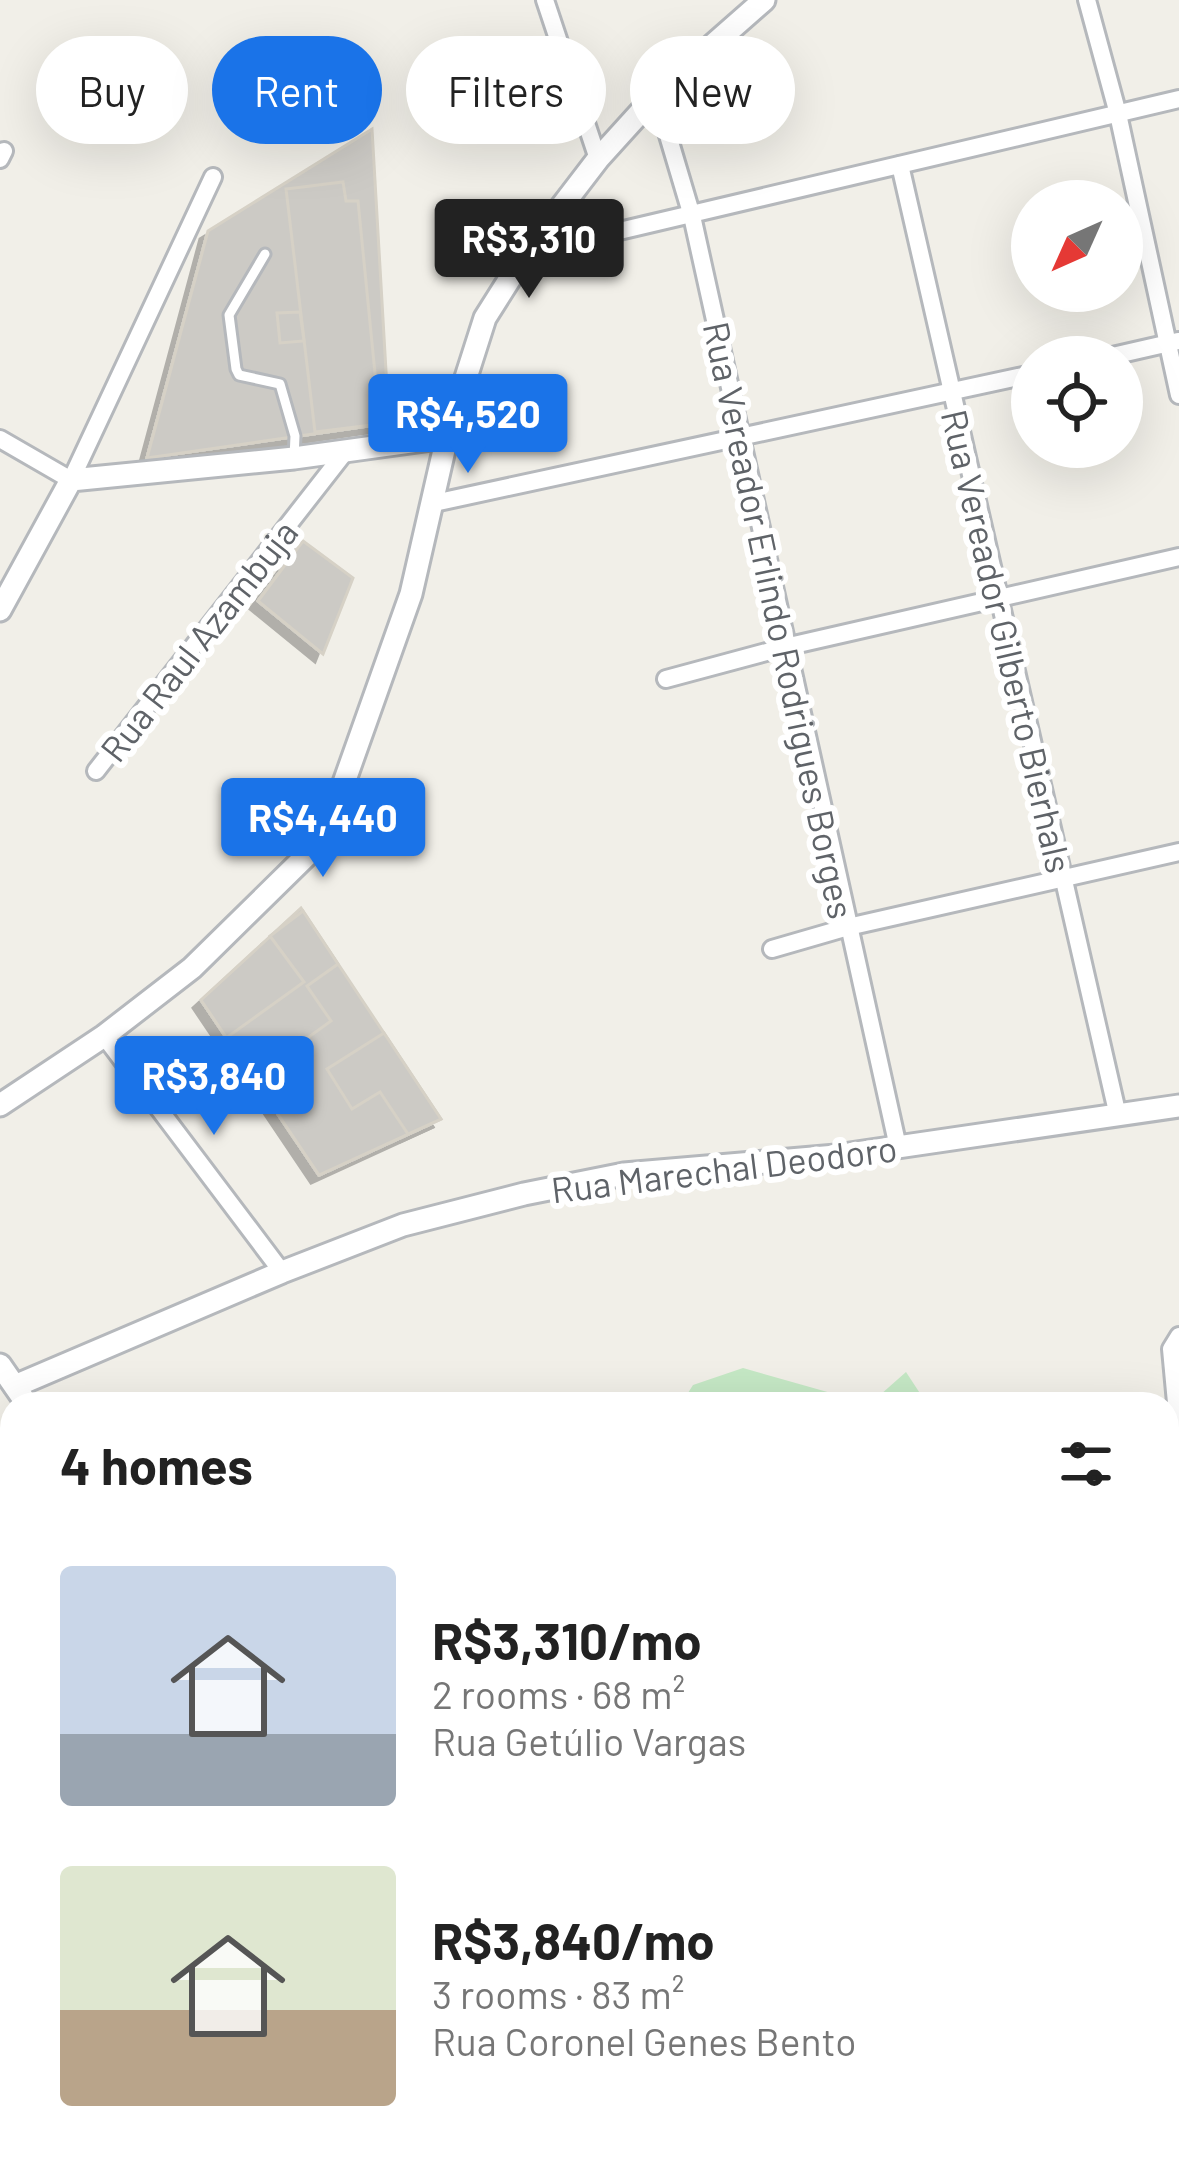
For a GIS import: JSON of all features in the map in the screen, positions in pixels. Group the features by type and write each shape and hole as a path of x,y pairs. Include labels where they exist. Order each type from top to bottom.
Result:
{"street":[{"path":"545,0 598,159"},
{"path":"723,36 764,0"},
{"path":"1088,0 1174,342 1179,395"},
{"path":"526,253 1179,99"},
{"path":"0,1105 104,1036 192,968 306,856 335,808 411,594 447,437 485,318 526,253 630,124"},
{"name":"Rua Vereador Erlindo Rodrigues Borges","path":"671,144 692,216 898,1147"},
{"name":"Rua Vereador Gilberto Bierhals","path":"900,165 1118,1116"},
{"path":"0,610 71,480 213,177"},
{"path":"1143,349 1174,342"},
{"path":"434,503 1011,378"},
{"path":"0,439 71,480 447,437"},
{"name":"Rua Raul Azambuja","path":"96,771 345,452"},
{"path":"666,679 1179,557"},
{"path":"772,949 848,927 1179,852"},
{"path":"104,1036 282,1272"},
{"name":"Rua Marechal Deodoro","path":"27,1392 282,1272 403,1225 604,1178 898,1147 1179,1106"},
{"path":"1175,1392 1171,1348 1179,1336"},
{"path":"0,1365 19,1392"}],"lane":[{"path":"265,254 229,315 236,369 239,375 280,384 295,436 294,458"}],"green space":[{"path":"743,1368 827,1392 689,1392 693,1385"},
{"path":"906,1372 919,1392 883,1392"}],"building":[{"path":"348,144 373,144 389,423 147,458 208,231"},
{"path":"343,182 346,201 358,201 380,424 315,432 286,189"},
{"path":"300,312 304,341 280,343 277,313"},
{"path":"303,541 353,578 323,654 258,601"},
{"path":"301,908 441,1119 319,1175 201,1000"},
{"path":"303,911 338,964 307,986 331,1021 299,1044 311,1061 263,1093 226,1038 304,982 270,936"},
{"path":"384,1033 441,1119 408,1134 380,1092 352,1109 327,1069"}]}
